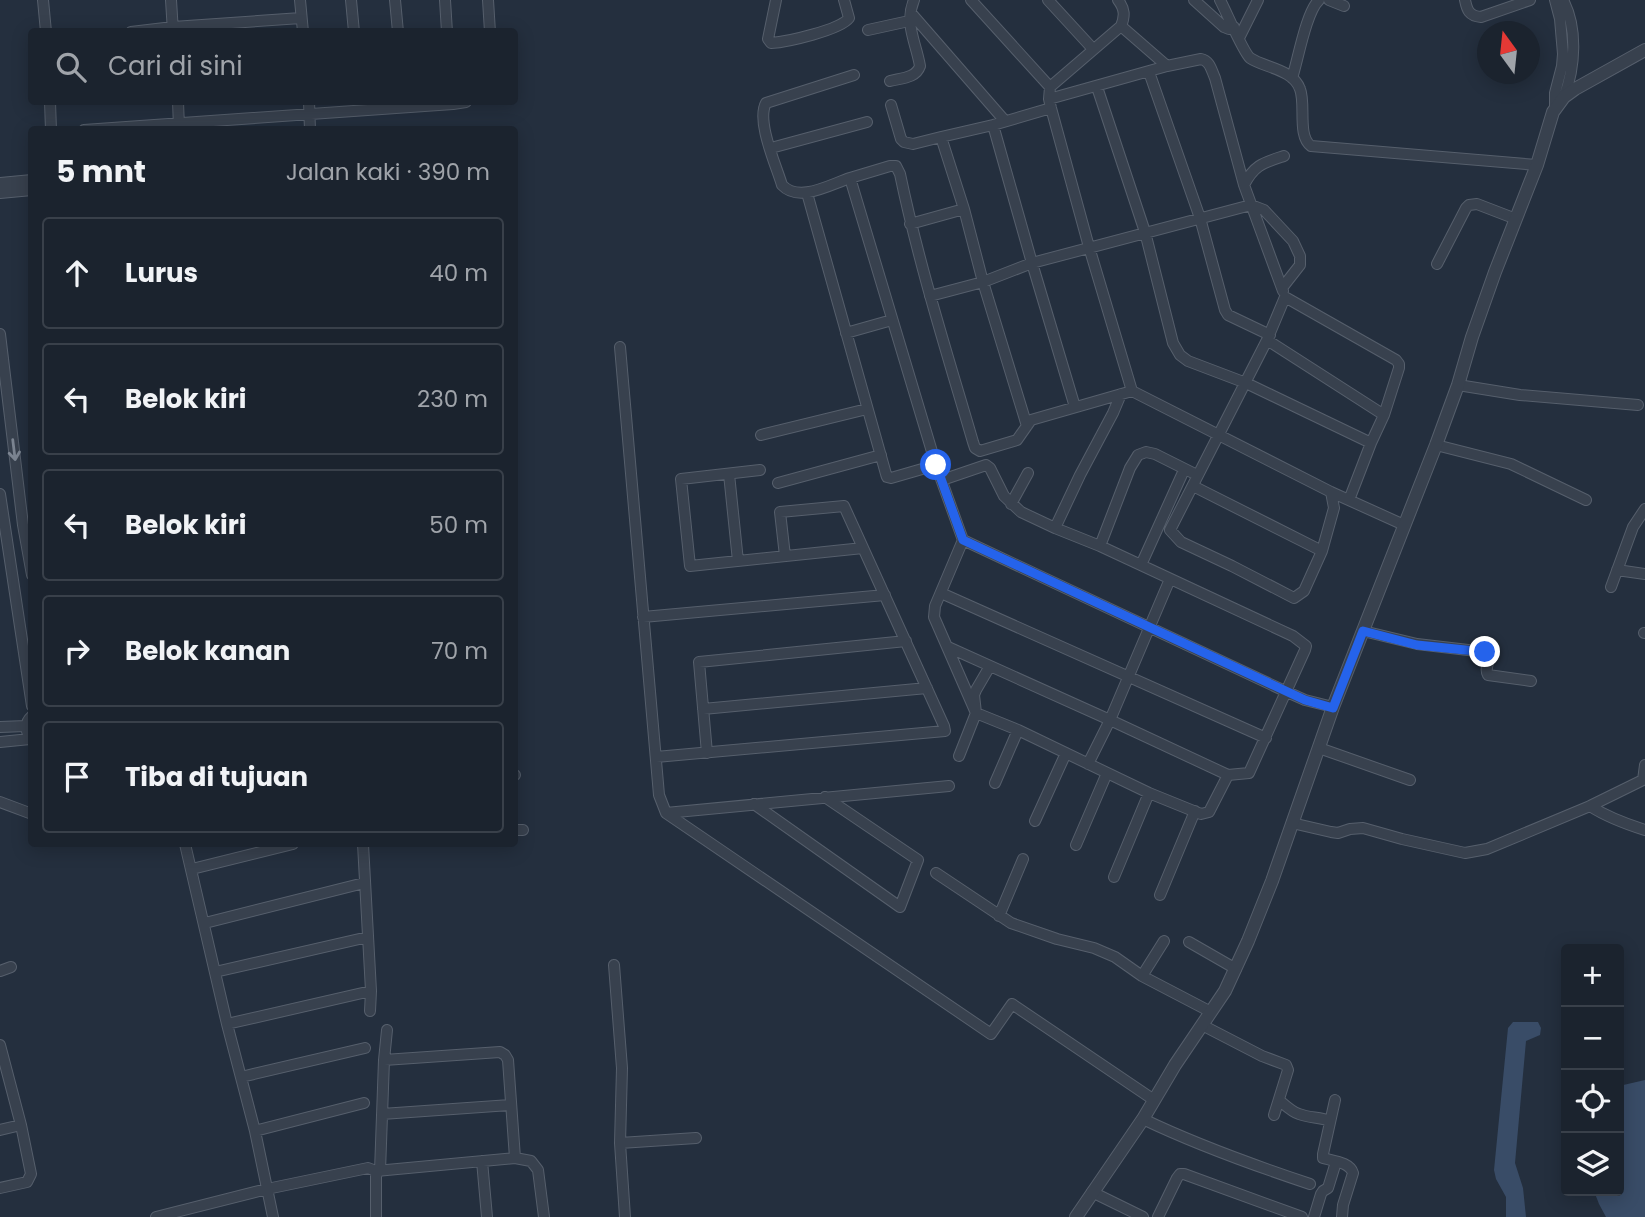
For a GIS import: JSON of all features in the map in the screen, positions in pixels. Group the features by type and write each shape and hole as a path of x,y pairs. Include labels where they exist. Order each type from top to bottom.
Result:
{"street":[{"path":"43,0 46,28"},
{"path":"171,0 173,28"},
{"path":"300,0 303,28"},
{"path":"351,0 354,28"},
{"path":"395,0 398,28"},
{"path":"445,0 447,28"},
{"path":"488,0 490,28"},
{"path":"776,0 768,39 771,43 845,24 849,16 844,0"},
{"path":"890,81 913,75 920,66 910,30 914,0"},
{"path":"971,0 1050,98 1127,392"},
{"path":"1048,0 1093,49"},
{"path":"1050,98 1093,49 1121,26 1125,16 1118,0"},
{"path":"1194,0 1224,27 1234,27"},
{"path":"1220,0 1245,53 1250,58 1285,73 1300,88 1305,140 1311,146 1537,165"},
{"path":"1239,38 1258,0"},
{"path":"1292,78 1309,18 1318,0"},
{"path":"1329,0 1344,6"},
{"path":"1465,0 1470,14 1474,16 1487,15 1500,4 1530,0"},
{"path":"1076,1217 1225,991 1272,881 1333,708 1458,385 1472,337 1537,165 1547,128 1571,80 1573,56 1555,0"},
{"path":"1563,0 1572,25 1567,38"},
{"path":"868,30 910,17"},
{"path":"910,17 999,123 1032,262 1075,407"},
{"path":"186,28 302,19"},
{"path":"1121,26 1167,66"},
{"path":"1560,102 1587,82 1645,50"},
{"path":"891,105 901,139 913,144 999,123 1050,98 1201,58 1209,63 1244,186 1283,292 1398,361 1399,368 1384,415 1349,500"},
{"path":"1149,72 1200,218 1228,315 1268,337 1384,415"},
{"path":"854,75 766,103 762,116 782,184 794,193 807,193 883,167 896,166 930,296 975,448 980,451 1017,440 1031,420 1127,392 1404,525"},
{"path":"1097,86 1145,232 1172,343 1177,350 1188,360 1246,383 1371,443"},
{"path":"50,105 51,126"},
{"path":"178,105 179,126 309,107 405,105"},
{"path":"309,107 310,126"},
{"path":"771,148 867,122"},
{"path":"941,136 1027,426"},
{"path":"1244,186 1256,168 1284,156"},
{"path":"850,178 936,465 963,540 934,606 934,617 976,713 1018,730 1149,793 1201,814 1209,812 1228,775"},
{"path":"0,183 28,180"},
{"path":"0,193 28,190"},
{"path":"807,193 887,477 936,465"},
{"path":"1437,264 1469,205 1477,204 1516,219"},
{"path":"930,296 983,282 1032,262 1145,232 1251,205 1264,210 1293,241 1300,256 1300,265 1283,292 1268,337 1246,383 1170,530 1181,542 1294,598 1304,592 1322,551 1334,508 1331,492"},
{"path":"910,224 964,209"},
{"path":"846,333 892,320"},
{"path":"0,334 27,525 4,525"},
{"path":"620,347 659,795 666,813 990,1034 1012,1004 1154,1100"},
{"path":"1458,385 1520,395 1638,405"},
{"path":"1055,528 1113,412 1127,392"},
{"path":"761,435 867,408"},
{"path":"1436,445 1511,464 1586,500"},
{"path":"1100,546 1130,468 1139,455 1146,452 1184,470 1195,481 1322,551"},
{"path":"778,483 881,455"},
{"path":"942,480 986,465 1011,504 1021,512 1293,635 1306,646 1249,773 1228,775 948,647"},
{"path":"760,470 681,479 690,566 863,548"},
{"path":"1141,565 1184,470"},
{"path":"1011,504 1028,473"},
{"path":"729,474 738,561"},
{"path":"0,494 28,682"},
{"path":"656,757 943,733 944,726 844,506 780,512 785,556"},
{"path":"1611,587 1633,527 1643,514"},
{"path":"963,540 1287,692 1333,708"},
{"path":"1617,570 1645,574"},
{"path":"1088,764 1171,579"},
{"path":"941,593 1266,738"},
{"path":"643,617 885,595"},
{"path":"19,627 28,626"},
{"path":"1363,631 1417,645 1485,652 1490,654 1486,670 1488,675 1531,681"},
{"path":"708,753 699,662 906,641"},
{"path":"959,756 976,713 974,695 990,666"},
{"path":"703,709 927,688"},
{"path":"0,727 28,721"},
{"path":"995,782 1018,730"},
{"path":"0,742 28,739"},
{"path":"1319,748 1410,780"},
{"path":"1035,821 1066,753"},
{"path":"1292,823 1331,832 1363,828 1465,853 1488,849 1644,780 1645,765"},
{"path":"1076,845 1107,774"},
{"path":"666,813 949,786"},
{"path":"1114,877 1149,793"},
{"path":"754,804 900,906 918,860 825,797"},
{"path":"0,803 28,813"},
{"path":"1590,806 1645,830"},
{"path":"1160,895 1195,811"},
{"path":"186,847 255,1131 273,1217"},
{"path":"192,869 281,847"},
{"path":"363,847 370,1011"},
{"path":"999,916 1023,859"},
{"path":"936,873 1011,923 1115,957 1142,975 1211,1012"},
{"path":"205,923 364,883"},
{"path":"215,972 368,937"},
{"path":"1142,975 1164,941"},
{"path":"1189,943 1236,969"},
{"path":"614,965 622,1068 620,1143 625,1217"},
{"path":"227,1024 371,991"},
{"path":"1202,1025 1262,1056 1286,1065 1288,1070 1274,1115"},
{"path":"376,1217 387,1030"},
{"path":"0,1045 4,1075 21,1125 31,1174 27,1182 0,1188"},
{"path":"241,1077 365,1048"},
{"path":"384,1060 500,1052 505,1055 508,1060 515,1158"},
{"path":"1279,1100 1303,1116 1316,1116 1330,1121"},
{"path":"1335,1100 1323,1158 1352,1168 1342,1217"},
{"path":"255,1131 364,1102"},
{"path":"382,1114 511,1105"},
{"path":"1143,1119 1241,1161 1310,1184"},
{"path":"0,1130 21,1125"},
{"path":"620,1143 696,1138"},
{"path":"156,1217 267,1189 368,1168 378,1171 515,1158 531,1161 538,1170 544,1217"},
{"path":"482,1161 487,1217"},
{"path":"1314,1217 1321,1194 1328,1188 1336,1162"},
{"path":"1158,1217 1177,1178 1184,1174 1303,1217"},
{"path":"1092,1192 1143,1217"}],"water":[{"path":"1513,1022 1538,1022 1541,1028 1540,1035 1526,1041 1515,1163 1523,1188 1526,1217 1506,1217 1506,1197 1494,1170 1508,1028"},
{"path":"1645,1080 1645,1217 1606,1217 1596,1196 1624,1196 1624,1085"}],"route":[{"path":"936,465 963,540 1305,700 1333,708 1363,631 1417,645 1485,652"}]}
